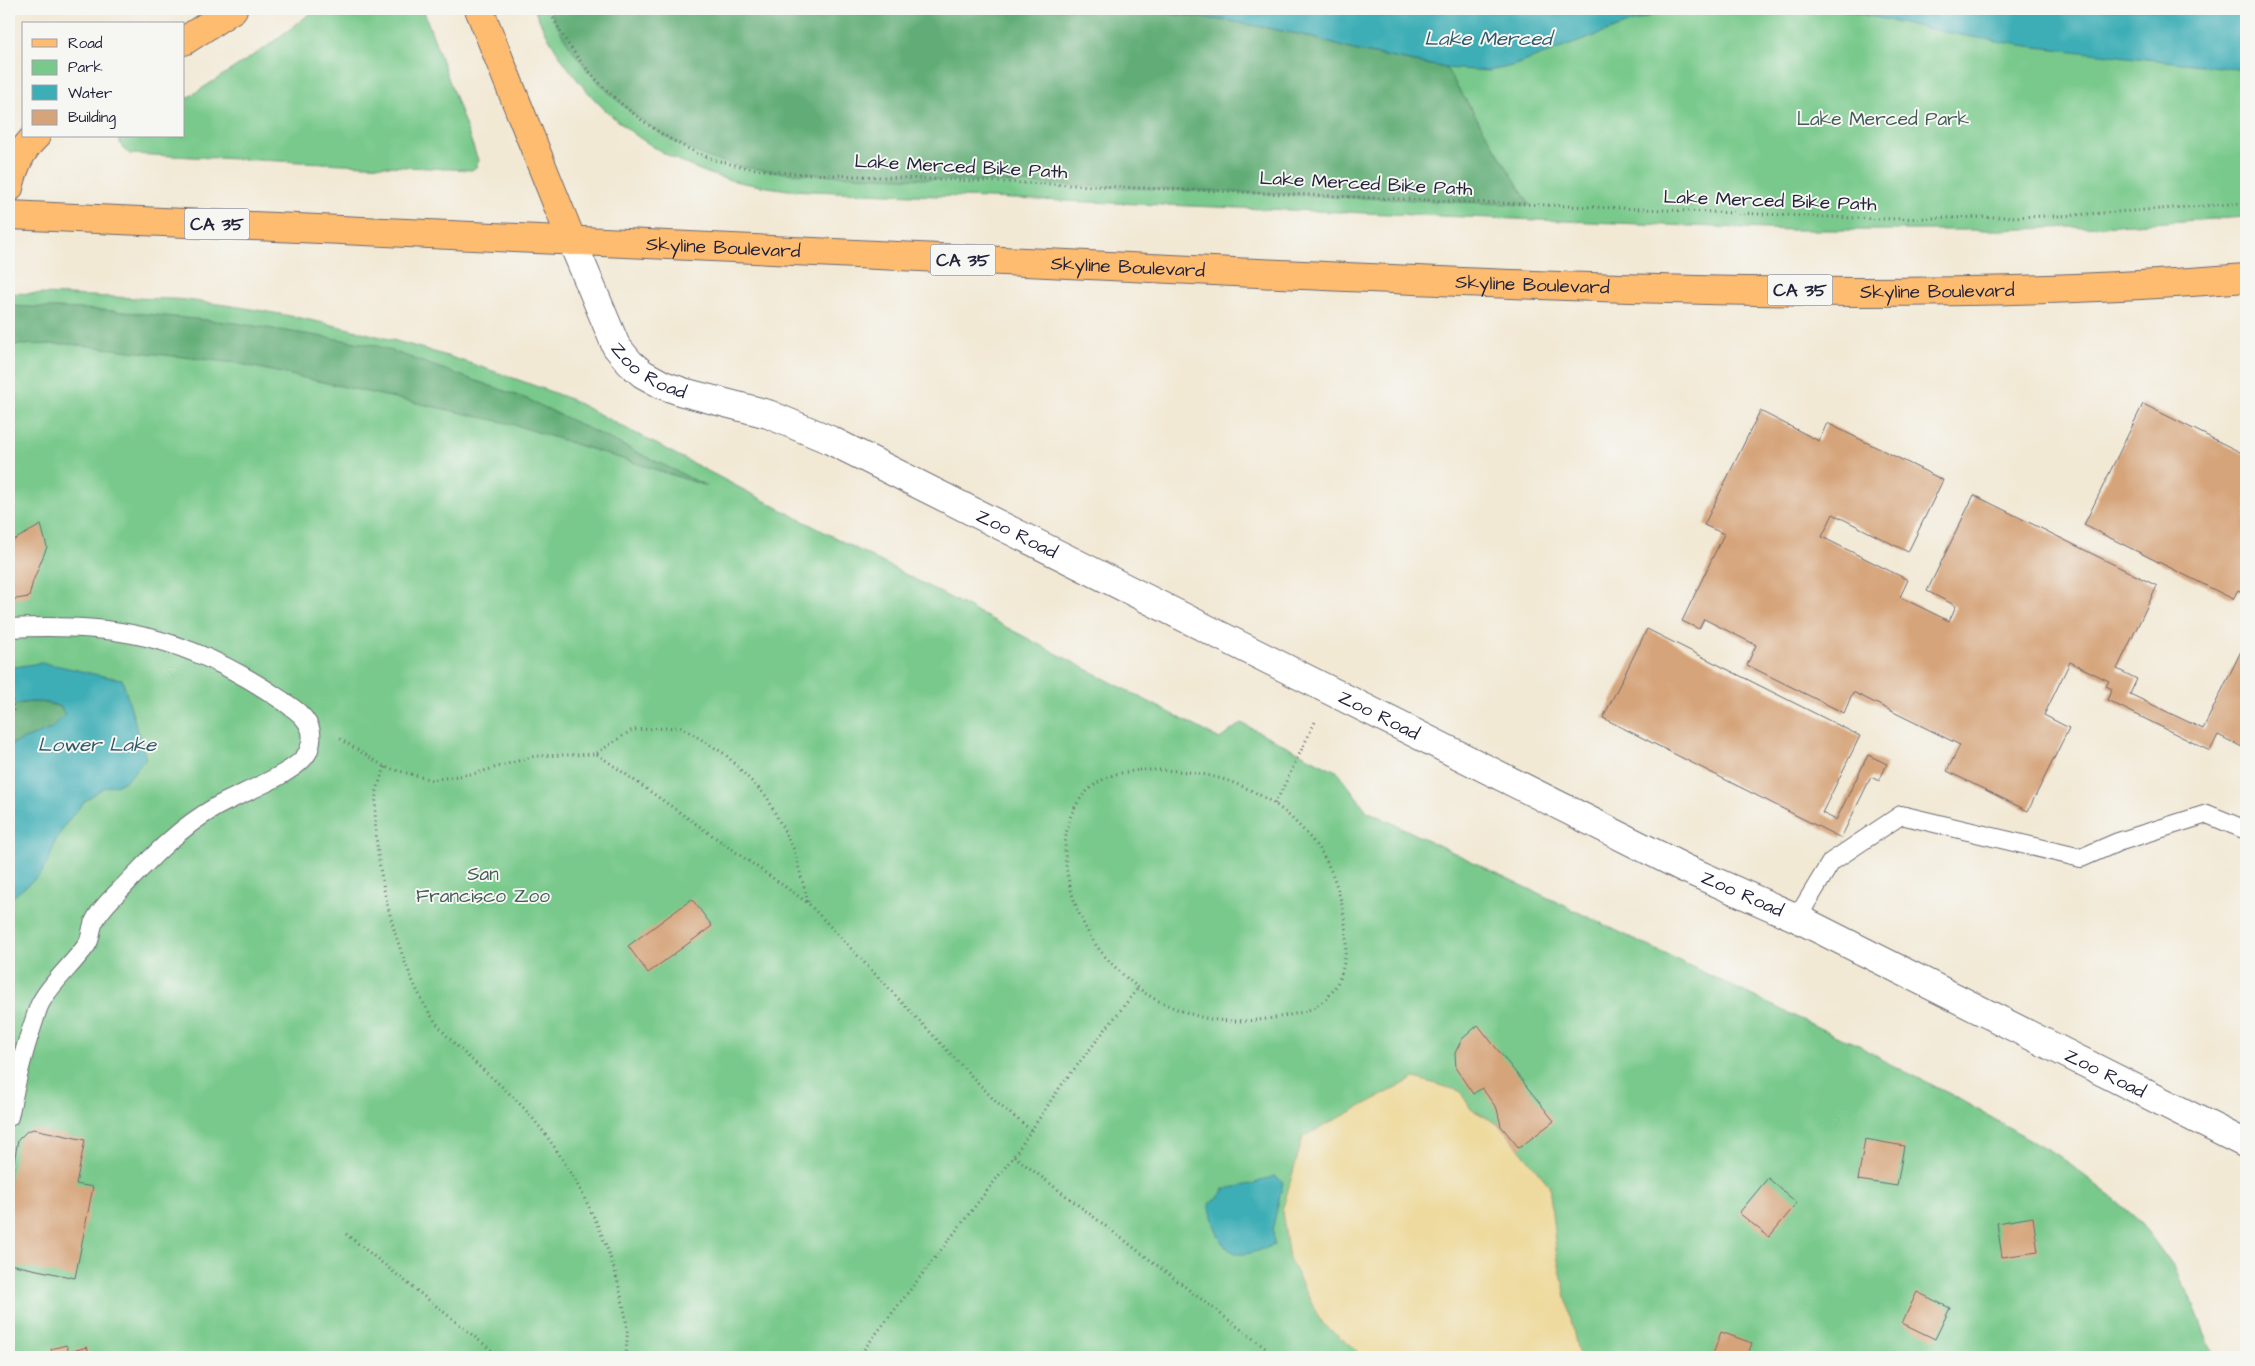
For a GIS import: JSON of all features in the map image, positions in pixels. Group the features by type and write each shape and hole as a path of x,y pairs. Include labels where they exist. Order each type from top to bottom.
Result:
{"main road":[{"path":"185,40 233,9"},
{"path":"479,9 572,241"},
{"path":"9,188 14,168 25,146 34,138"},
{"name":"Skyline Boulevard","path":"9,215 1677,290 2000,290 2104,287 2246,278"}],"street":[{"name":"Zoo Road","path":"572,241 616,346 630,363 643,374 663,385 768,414 799,426 1684,868 1797,918 2246,1144"}],"lane":[{"path":"9,628 65,626 100,629 135,634 171,644 240,674 300,713 309,725 312,739 307,753 299,764 285,774 221,803 187,826 138,871 94,922 88,943 40,1003 28,1040 9,1117"},
{"path":"1797,918 1832,862 1901,815 2081,858 2118,842 2207,814 2246,830"}],"path":[{"name":"Lake Merced Bike Path","path":"548,9 568,42 609,94 663,135 694,151 724,162 778,172 1879,219 2059,216 2246,203"},
{"path":"9,660 13,713"},
{"path":"1275,804 1330,691"},
{"path":"300,713 385,767 432,780 477,773 535,756 597,754 632,730 680,727 725,754 767,797 794,850 808,903"},
{"path":"597,754 808,903 998,1103 1031,1130"},
{"path":"385,767 376,794 379,863 409,975 423,1003 440,1028 461,1050 517,1100 540,1127 586,1202 602,1235 623,1302 628,1334 624,1357"},
{"path":"1139,770 1172,770 1209,774 1244,787 1275,804 1300,826 1321,852 1336,885 1345,920 1345,956 1338,984 1326,999 1309,1010 1275,1018 1237,1021 1202,1017 1170,1006 1138,988 1109,961 1088,933 1074,899 1066,872 1064,845 1069,816 1084,793 1107,777 1139,770"},
{"path":"858,1357 1014,1156 1060,1087 1138,988"},
{"path":"1014,1156 1278,1357"},
{"path":"346,1234 500,1357"}],"green space":[{"path":"316,9 423,9 478,160 477,166 472,170 130,154 123,149 119,140 120,138 185,138 185,99 265,48"},
{"name":"Lake Merced Park","path":"534,9 2246,9 2246,217 1998,230 1791,230 788,190 719,177 681,162 653,147 605,110 584,87 548,37"},
{"path":"549,9 1150,9 1171,14 1232,21 1303,35 1354,50 1446,68 1530,205 786,173 738,166 715,160 693,151 649,126 628,110 574,53"},
{"name":"San Francisco Zoo","path":"9,293 179,299 290,316 338,326 432,351 570,399 1220,739 1241,723 1338,772 1367,811 1836,1036 1859,1045 1884,1061 1950,1094 2059,1156 2117,1201 2141,1223 2172,1265 2190,1295 2214,1357 9,1357"},
{"path":"9,306 105,310 235,323 375,345 527,399 707,486 512,424 236,363 68,344 9,345"},
{"path":"29,702 42,702 61,707 65,715 51,729 9,745 9,706"}],"sand":[{"path":"1415,1078 1460,1091 1471,1109 1501,1126 1549,1185 1556,1251 1579,1357 1365,1357 1321,1322 1289,1258 1282,1211 1303,1137"}],"water":[{"name":"Lake Merced","path":"1150,9 1669,9 1512,66 1489,71 1446,68 1354,50 1303,35 1232,21 1171,14"},
{"path":"1837,9 2246,9 2246,70 2027,46 1949,33"},
{"name":"Lower Lake","path":"40,663 122,679 146,758 130,777 122,783 103,788 85,801 67,822 56,840 49,860 41,874 9,900 9,745 51,729 65,715 61,707 42,702 29,702 9,706 9,668"},
{"path":"1275,1176 1283,1182 1273,1226 1274,1245 1248,1253 1240,1254 1232,1251 1221,1241 1209,1204 1222,1194 1224,1189 1252,1184"}],"building":[{"path":"2143,404 2246,455 2246,594 2238,590 2233,599 2084,525"},
{"path":"1760,411 1819,441 1827,423 1943,480 1908,552 1833,514 1822,537 1908,580 1900,597 1949,621 1956,606 1927,591 1974,495 2157,586 2117,669 2137,679 2130,694 2203,729 2246,641 2246,749 2218,735 2210,751 2107,700 2112,689 2106,686 2109,681 2070,662 2044,715 2069,728 2028,811 1947,771 1960,745 1853,692 1844,713 1747,665 1756,645 1704,619 1699,629 1682,621 1724,534 1704,525"},
{"path":"41,525 47,547 33,581 29,597 9,600 9,545 12,541"},
{"path":"1647,629 1860,736 1822,813 1836,820 1868,755 1887,764 1879,781 1871,777 1841,838 1603,718"},
{"path":"692,899 712,926 648,973 628,946"},
{"path":"1478,1025 1554,1121 1519,1148 1501,1126 1497,1109 1482,1088 1473,1094 1456,1069 1455,1053 1462,1039"},
{"path":"34,1129 85,1140 76,1184 93,1187 75,1278 9,1264 9,1189 18,1140 27,1131"},
{"path":"1865,1139 1904,1146 1897,1186 1858,1180"},
{"path":"1768,1178 1797,1203 1769,1237 1739,1213"},
{"path":"2033,1217 2038,1252 2002,1257 1997,1223"},
{"path":"1917,1292 1950,1308 1935,1339 1902,1323"},
{"path":"1721,1332 1752,1343 1747,1357 1712,1357"},
{"path":"66,1345 69,1352 87,1347 90,1357 54,1357 51,1349"}]}
